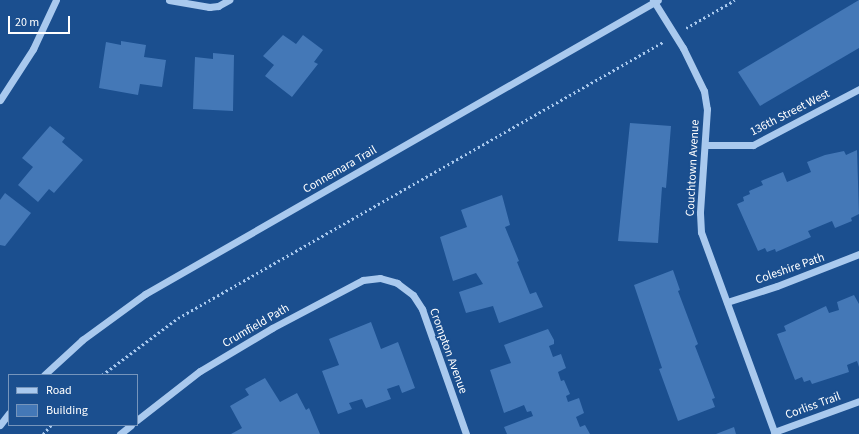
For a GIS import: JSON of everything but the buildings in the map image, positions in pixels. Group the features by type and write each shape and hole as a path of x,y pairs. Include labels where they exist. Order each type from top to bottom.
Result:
{"street":[{"path":"0,100 33,49 56,0"},
{"path":"169,0 209,7 218,6 229,0"},
{"name":"Couchtown Avenue","path":"655,1 675,35 704,91 707,109 700,213 701,232 774,433"},
{"name":"Connemara Trail","path":"45,374 82,340 145,294 655,1"},
{"name":"136th Street West","path":"705,144 752,145 859,89"},
{"name":"Coleshire Path","path":"727,302 785,284 859,254"},
{"name":"Crumfield Path","path":"138,419 200,371 272,328 362,280 380,278 397,283"},
{"name":"Crompton Avenue","path":"397,283 413,295 422,309 465,434"},
{"name":"Corliss Trail","path":"774,433 859,401"},
{"path":"0,425 8,414"},
{"path":"120,434 130,426"}],"path":[{"path":"103,374 178,318 735,0"},
{"path":"43,434 50,426"}]}
